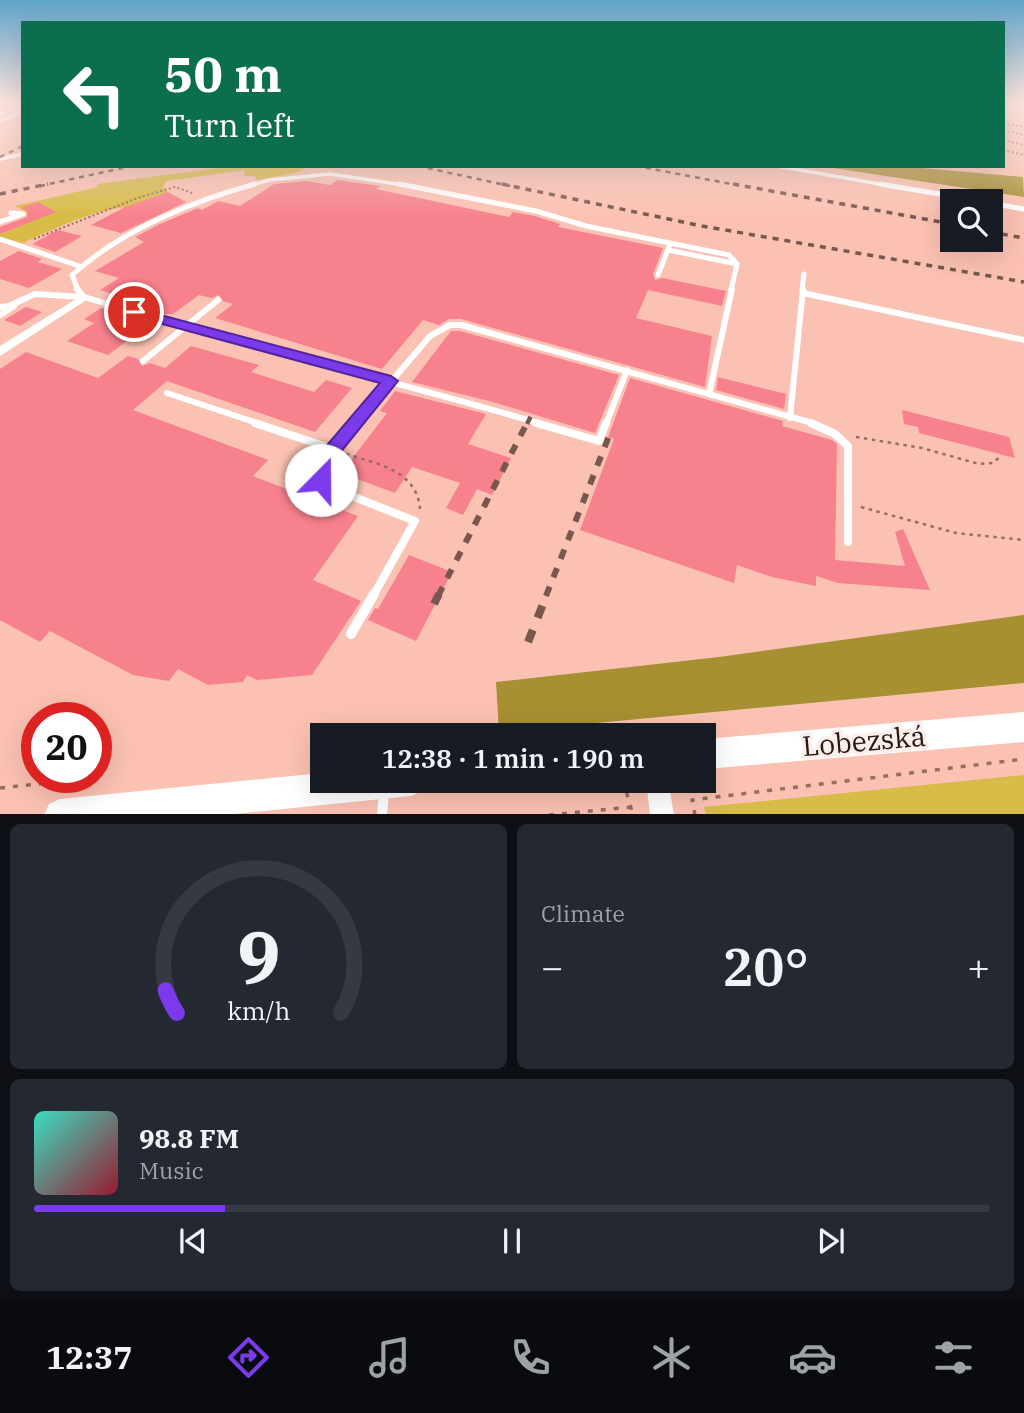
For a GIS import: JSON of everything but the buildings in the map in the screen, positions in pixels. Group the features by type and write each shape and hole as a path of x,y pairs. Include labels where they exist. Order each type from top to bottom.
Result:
{"street":[{"path":"0,352 84,297"},
{"name":"Lobezská","path":"716,753 1024,727"},
{"path":"60,814 310,791"},
{"path":"659,793 662,814"}],"lane":[{"path":"0,159 21,154"},
{"path":"789,168 940,194"},
{"path":"84,297 76,288 72,275 79,266 166,214 204,198 269,180 311,175 348,175 536,211 737,264 709,394"},
{"path":"1003,205 1024,209"},
{"path":"0,222 23,214 11,213"},
{"path":"0,239 79,266"},
{"path":"658,275 669,247"},
{"path":"790,418 804,274"},
{"path":"803,293 1024,340"},
{"path":"0,307 9,306 35,294 84,297 599,441 627,370"},
{"path":"0,315 35,294"},
{"path":"143,361 218,300"},
{"path":"351,634 415,521 334,489 321,480 323,462 430,336 450,325 627,370 815,424 835,433 848,446 848,542"},
{"path":"167,393 333,449"},
{"path":"382,814 392,793"}],"path":[{"path":"1005,150 1024,155"},
{"path":"22,246 45,233 140,197 175,187 204,198"},
{"path":"835,433 922,448 979,464 993,463 1002,455"},
{"path":"333,449 401,474 414,483 420,496 420,508 415,521"},
{"path":"848,503 956,533 1024,540"},
{"path":"695,814 692,800 1024,759"},
{"path":"0,788 21,786"},
{"path":"628,793 633,814"},
{"path":"549,814 632,807"}],"shaded area":[{"path":"218,168 304,168 299,172 258,180 255,176 244,176 245,170 166,181 163,188 168,192 136,208 125,207 95,213 23,243 0,237 0,234 55,212 47,207 30,214 15,206 98,187 97,184"},
{"path":"833,168 922,168 1023,177 1024,197 1003,194 1003,189 971,189"},
{"path":"1024,615 1024,683 595,723 498,723 496,682 719,657"},
{"path":"1024,775 1024,814 706,814 704,807"}],"railway":[{"path":"0,157 21,147"},
{"path":"40,186 123,168"},
{"path":"427,168 510,186"},
{"path":"647,168 742,186"},
{"path":"0,194 48,184"},
{"path":"502,184 702,226 1024,282"},
{"path":"733,184 940,222"},
{"path":"1003,234 1024,238"},
{"path":"527,424 532,414"},
{"path":"438,596 527,423"},
{"path":"546,596 609,436"},
{"path":"528,642 547,594"},
{"path":"434,604 438,596"}],"route":[{"path":"134,312 391,381 323,462 321,480"}]}
